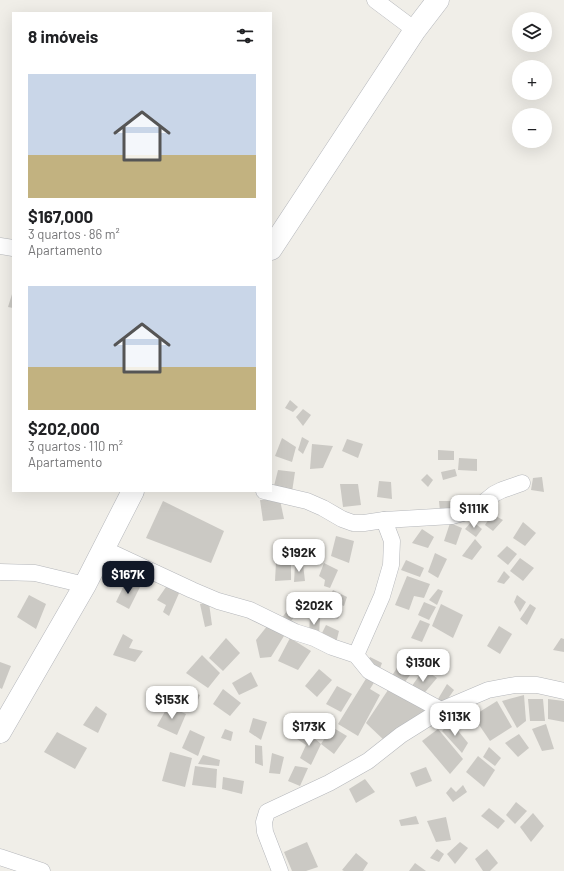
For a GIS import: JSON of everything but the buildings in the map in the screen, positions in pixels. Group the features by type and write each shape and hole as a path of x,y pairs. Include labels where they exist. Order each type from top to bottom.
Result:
{"street":[{"path":"374,0 415,30"},
{"path":"272,247 415,30 438,0"},
{"path":"0,246 12,248"},
{"path":"268,492 307,501 353,523 364,523 384,520 452,516 470,511 498,492 522,483"},
{"path":"0,732 85,585 132,492"},
{"path":"356,655 382,596 391,565 392,541 384,520"},
{"path":"104,549 218,601 250,610 295,632 356,655 369,671 441,710"},
{"path":"0,572 35,573 85,585"},
{"path":"280,871 265,832 264,822 267,812 329,783 368,761 401,735 441,710 488,690 515,685 537,685 564,691"},
{"path":"0,857 42,871"}]}
